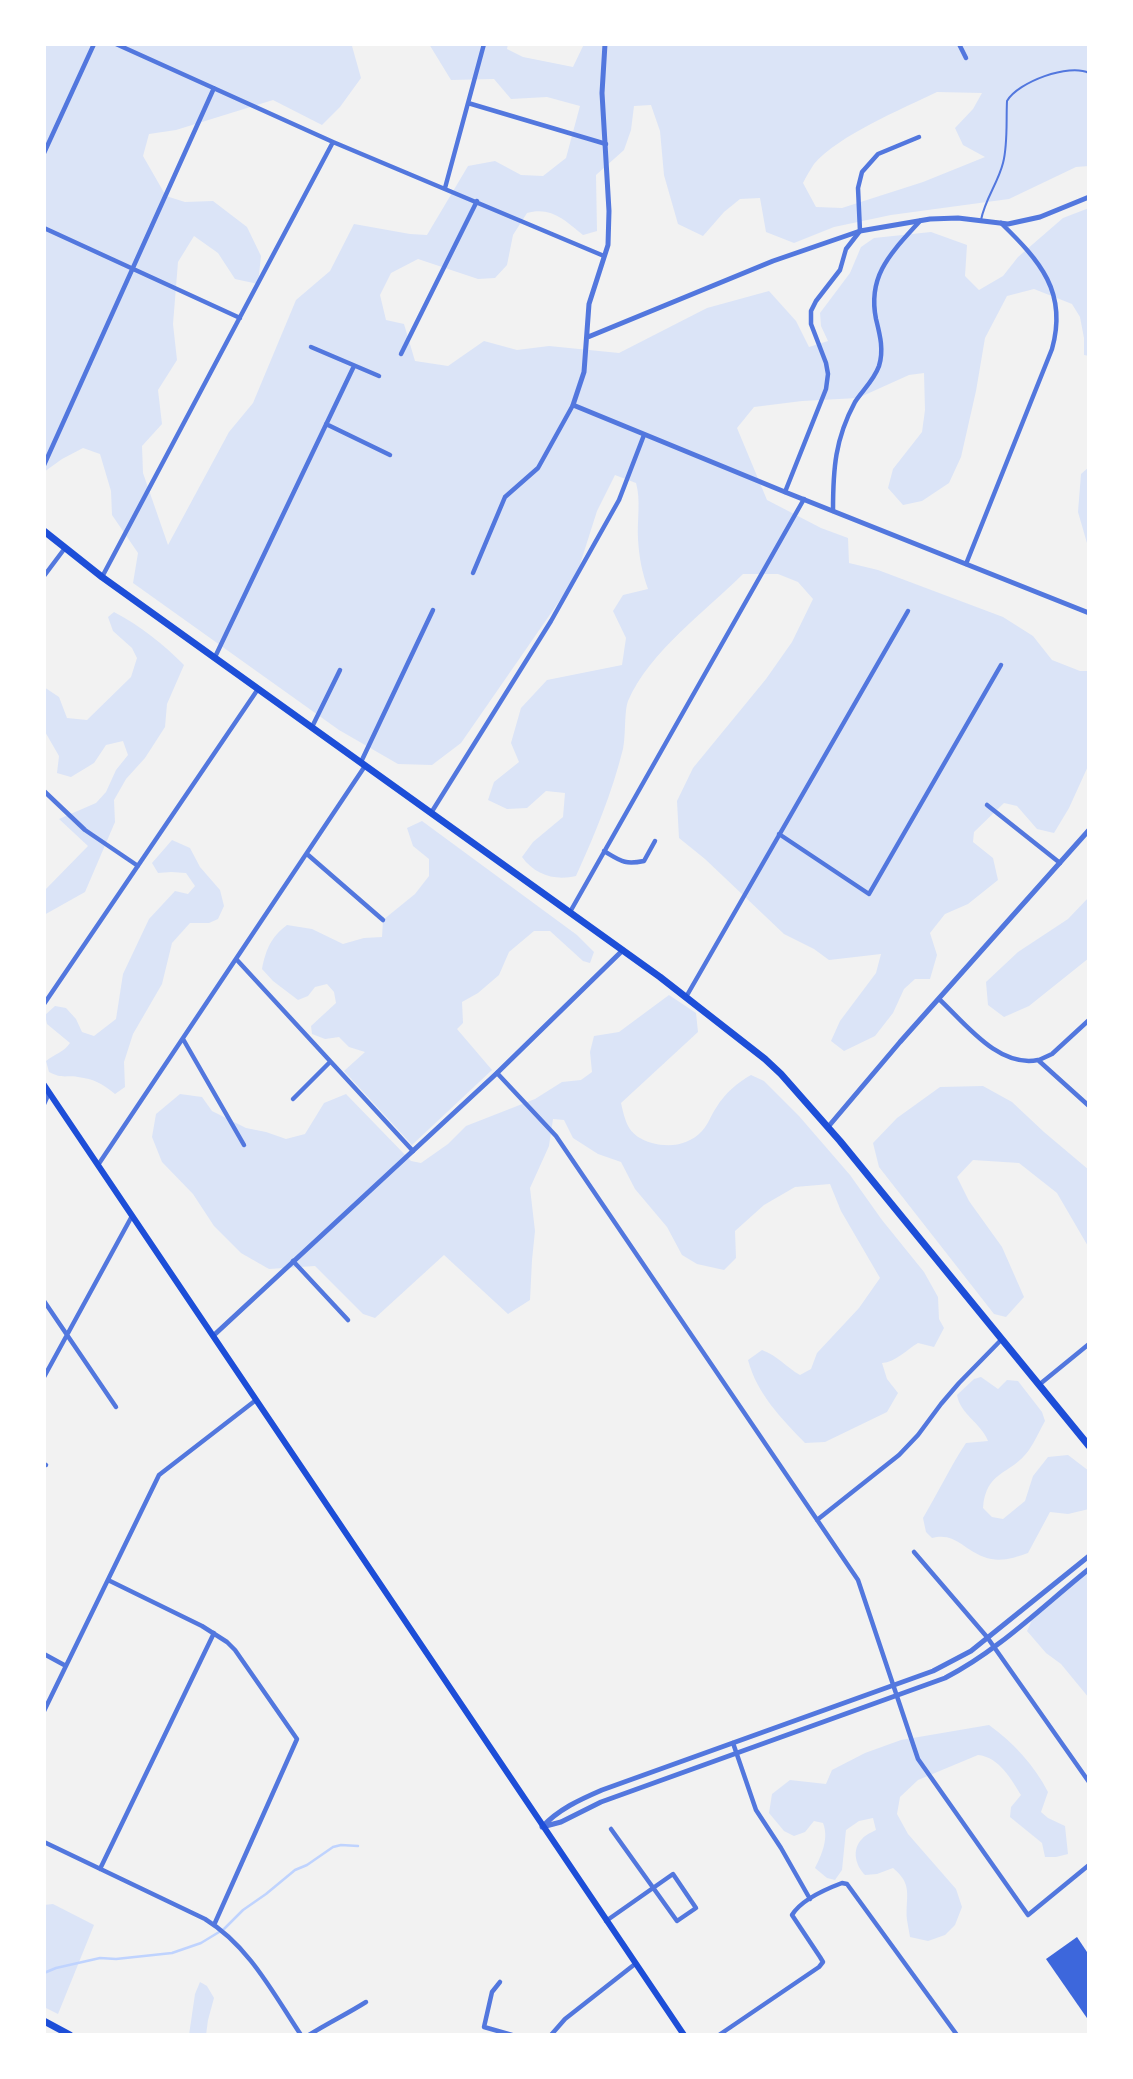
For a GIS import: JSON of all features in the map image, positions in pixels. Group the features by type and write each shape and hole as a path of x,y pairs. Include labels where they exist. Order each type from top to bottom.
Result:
{"main road":[{"path":"44,531 102,577 623,950 765,1059 828,1127 1089,1446"},
{"path":"44,1085 684,2035"},
{"path":"44,2021 70,2035"}],"street":[{"path":"44,153 93,44"},
{"path":"116,44 333,142 604,256"},
{"path":"445,188 484,44"},
{"path":"472,573 505,497 538,468 573,405 584,372 589,304 608,245 609,211 602,93 606,44"},
{"path":"959,44 966,58"},
{"path":"44,465 214,89"},
{"path":"468,103 606,144"},
{"path":"785,492 827,382 826,363 811,324 811,311 839,270 846,249 860,231 858,188 862,172 878,155 919,137"},
{"path":"102,577 333,142"},
{"path":"588,337 773,261 860,231 958,218 1008,224 1040,216 1089,197"},
{"path":"401,354 477,201"},
{"path":"833,511 834,460 841,433 858,398 877,371 882,355 873,298 877,276 898,245 920,221"},
{"path":"966,564 1052,349 1057,328 1054,295 1045,274 1026,247 1001,223"},
{"path":"44,228 240,318"},
{"path":"310,347 379,376"},
{"path":"215,658 354,366"},
{"path":"573,405 1089,613"},
{"path":"326,424 390,455"},
{"path":"431,813 551,621 619,500 644,435"},
{"path":"570,912 804,499"},
{"path":"44,576 65,548"},
{"path":"98,1165 237,960 364,764 433,610"},
{"path":"686,997 908,611"},
{"path":"779,834 869,894 1001,665"},
{"path":"312,727 340,670"},
{"path":"44,1004 258,689"},
{"path":"44,791 85,830 138,866"},
{"path":"987,805 1060,863"},
{"path":"828,1127 1089,830"},
{"path":"604,852 629,864 644,861 655,841"},
{"path":"307,854 383,920"},
{"path":"213,1336 497,1073 623,950"},
{"path":"237,960 413,1151"},
{"path":"939,999 992,1049 1017,1060 1038,1060 1052,1054 1089,1020"},
{"path":"183,1039 244,1144"},
{"path":"1038,1060 1089,1106"},
{"path":"293,1099 330,1062"},
{"path":"497,1073 556,1136 858,1580 919,1759 1028,1915 1089,1865"},
{"path":"44,1104 49,1093"},
{"path":"44,1377 132,1216"},
{"path":"293,1261 348,1320"},
{"path":"44,1301 116,1408"},
{"path":"817,1520 905,1449 950,1393 1002,1338"},
{"path":"1040,1384 1089,1344"},
{"path":"44,1711 159,1475 256,1400"},
{"path":"914,1552 987,1637 1089,1783"},
{"path":"542,1827 554,1814 577,1800 894,1686 951,1662 971,1651 1089,1556"},
{"path":"542,1827 561,1822 601,1802 945,1678 965,1668 994,1647 1089,1569"},
{"path":"108,1580 214,1633 235,1650 298,1739 214,1924"},
{"path":"100,1869 214,1633"},
{"path":"44,1654 66,1666"},
{"path":"733,1743 757,1810 810,1899"},
{"path":"606,1921 653,1888 673,1874 696,1908 677,1922 653,1888 611,1829"},
{"path":"44,1843 214,1924 243,1951 301,2035"},
{"path":"719,2035 819,1967 823,1962 793,1915 796,1909 810,1899 842,1883 848,1884 957,2035"},
{"path":"551,2035 565,2019 635,1964"},
{"path":"499,1982 492,1992 484,2027 512,2035"},
{"path":"309,2035 366,2002"}],"lane":[{"path":"980,220 1004,160 1007,101 1011,94 1052,73 1083,70 1089,73"}],"shaded area":[{"path":"44,44 349,44 352,46 361,78 340,107 322,125 273,100 176,130 149,134 143,156 166,196 185,202 213,201 247,227 261,256 258,284 235,279 218,253 194,236 178,262 173,324 177,360 158,390 162,424 142,446 143,473 168,545 229,432 253,403 296,300 330,271 354,224 427,235 468,166 495,161 521,175 543,176 566,158 580,106 547,97 511,99 494,79 451,80 429,44 508,44 507,49 523,57 573,67 584,44 1089,44 1089,166 1076,167 1009,199 891,215 834,227 794,243 766,232 760,198 740,199 724,212 703,236 678,224 664,175 660,131 651,105 634,106 631,130 624,150 596,175 597,231 583,235 551,213 527,213 513,235 507,265 495,278 478,279 418,259 391,273 380,295 386,320 404,324 415,361 448,366 484,341 517,350 549,346 619,353 707,308 769,291 796,321 809,347 828,341 821,326 820,313 850,273 861,247 874,238 931,232 967,245 965,276 979,290 1003,276 1018,257 1063,218 1089,208 1089,356 1084,355 1080,317 1072,304 1034,289 1007,296 985,338 961,457 949,483 922,501 903,505 888,488 893,469 922,432 925,410 924,373 909,375 858,398 754,407 737,428 767,500 821,528 848,538 849,563 878,570 1003,617 1033,636 1052,660 1080,671 1089,671 1089,764 1054,833 1037,829 1017,806 1004,803 974,832 973,842 993,858 998,880 968,904 945,914 930,933 937,955 930,979 915,979 904,989 893,1013 875,1036 844,1051 831,1041 840,1021 876,973 881,954 829,960 784,934 679,838 677,801 693,768 766,679 792,642 813,599 798,582 778,574 743,574 664,649 637,683 628,701 619,765 576,876 553,877 539,872 522,857 533,842 563,817 565,793 546,791 527,808 507,809 488,800 494,782 519,762 511,743 521,708 547,680 622,665 626,638 613,611 623,595 648,589 639,552 636,483 615,475 597,511 576,577 461,743 432,765 398,764 339,730 133,583 138,553 112,515 111,491 100,454 83,448 44,472","holes":["937,92 982,93 973,109 955,128 963,145 985,157 923,182 842,208 816,207 803,183 814,164 839,143"]},
{"path":"1089,467 1089,550 1078,512 1081,474"},
{"path":"114,612 151,636 184,665 167,704 165,727 145,758 126,779 114,800 115,822 85,892 44,915 44,891 88,846 59,819 96,803 106,792 116,770 128,755 123,741 106,745 94,763 71,777 57,773 59,756 44,730 44,687 59,697 67,718 87,720 131,677 137,658 132,648 113,631 108,617"},
{"path":"422,821 577,935 594,952 590,963 583,961 550,931 534,931 509,952 499,975 478,993 462,1002 463,1023 457,1029 492,1070 412,1145 344,1071 365,1052 349,1047 339,1037 325,1039 312,1034 311,1026 336,1003 334,992 327,984 315,987 308,996 298,1000 262,969 270,944 287,925 312,929 343,944 364,938 382,937 383,920 415,894 429,876 429,859 413,846 407,828"},
{"path":"172,840 190,848 200,867 220,890 224,906 218,919 209,923 190,923 172,943 162,984 133,1034 124,1062 125,1087 115,1094 94,1081 49,1072 46,1061 70,1043 47,1024 45,1015 55,1006 66,1008 76,1019 82,1032 94,1036 116,1019 123,974 149,919 175,891 188,894 195,886 186,873 158,873 152,863"},
{"path":"1089,897 1089,958 1029,1006 1004,1017 988,1005 986,982 1018,952 1068,919"},
{"path":"669,995 696,1013 698,1032 621,1103 633,1133 644,1140 659,1144 685,1142 702,1131 727,1093 736,1085 751,1075 764,1081 799,1116 850,1175 924,1272 938,1297 939,1319 944,1328 934,1347 918,1343 896,1358 882,1363 887,1379 898,1393 887,1412 825,1442 805,1443 796,1434 764,1395 748,1360 762,1350 800,1375 811,1369 817,1353 859,1308 880,1278 841,1211 830,1184 795,1187 764,1205 735,1231 736,1258 724,1270 697,1264 682,1255 667,1227 635,1189 621,1162 598,1154 573,1138 564,1120 553,1119 549,1146 530,1188 535,1231 530,1300 508,1314 444,1255 375,1318 363,1314 315,1266 269,1269 241,1253 214,1226 193,1194 162,1162 152,1137 156,1114 180,1094 202,1097 212,1111 246,1128 286,1139 305,1134 324,1103 346,1094 411,1161 421,1163 448,1144 466,1126 535,1099 562,1082 581,1080 592,1072 590,1052 594,1036 619,1032"},
{"path":"983,1086 1012,1102 1089,1170 1089,1248 1057,1193 1019,1163 973,1160 957,1177 969,1201 1002,1247 1024,1297 1006,1317 994,1314 879,1167 873,1143 897,1118 940,1087"},
{"path":"981,1377 998,1389 1007,1380 1018,1381 1042,1412 1045,1421 1029,1450 989,1487 983,1508 992,1517 1003,1519 1025,1501 1033,1476 1048,1457 1068,1455 1089,1471 1089,1509 1068,1514 1050,1512 1028,1553 1006,1559 984,1557 947,1537 932,1538 926,1532 923,1518 966,1443 988,1441 962,1408 957,1395 974,1379"},
{"path":"1089,1571 1089,1698 1061,1664 1046,1653 1027,1631 1033,1618"},
{"path":"989,1725 1023,1755 1042,1782 1048,1792 1041,1812 1065,1826 1068,1854 1045,1857 1042,1843 1010,1817 1011,1807 1021,1795 1004,1770 992,1760 978,1755 918,1780 900,1797 897,1814 908,1834 956,1889 962,1907 955,1925 945,1935 928,1941 910,1937 907,1892 900,1874 893,1868 865,1875 859,1867 857,1848 863,1838 876,1830 873,1818 859,1821 846,1830 842,1870 835,1880 827,1878 815,1868 825,1840 823,1823 814,1821 805,1832 794,1836 784,1831 769,1813 772,1794 790,1780 826,1784 832,1770 865,1753 901,1740"},
{"path":"53,1904 94,1925 58,2014 44,2007 44,1905"},
{"path":"200,1982 207,1986 214,1998 206,2035 189,2035 195,1994"}],"building":[{"path":"1077,1937 1089,1955 1089,2021 1046,1959"}],"waterway":[{"path":"44,1973 100,1958 116,1959 172,1953 201,1943 224,1929 243,1910 295,1870 333,1847 358,1846"}]}
